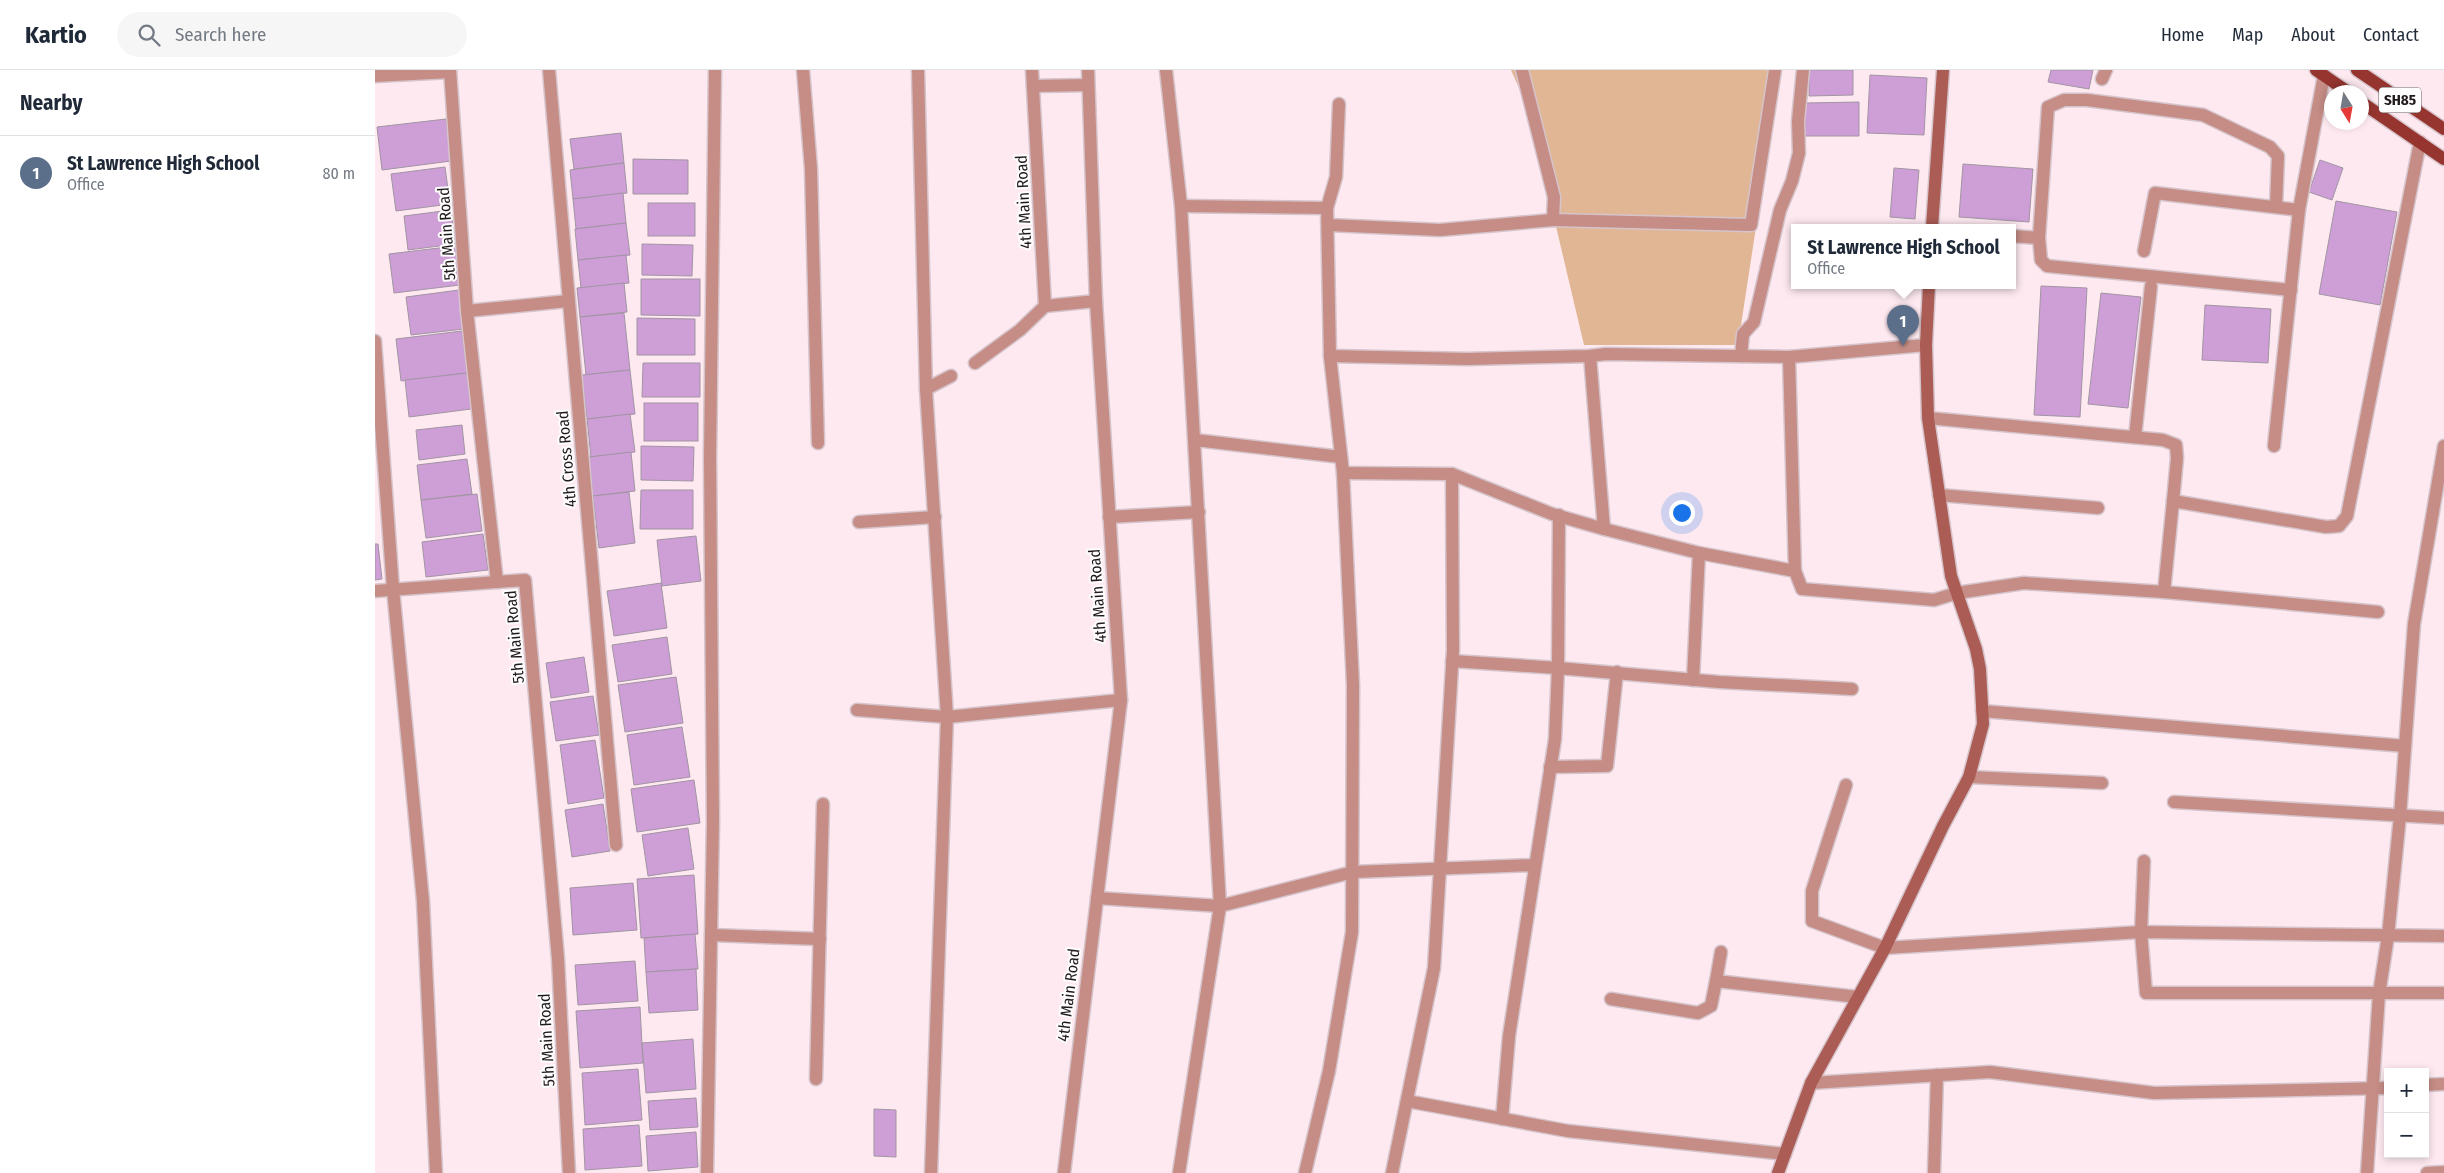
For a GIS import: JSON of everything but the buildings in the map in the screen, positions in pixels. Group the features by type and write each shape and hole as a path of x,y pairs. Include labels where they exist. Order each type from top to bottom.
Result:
{"main road":[{"name":"SH85","path":"2357,70 2444,129"},
{"path":"2320,73 2338,85"},
{"name":"SH85","path":"2369,107 2444,159"}],"street":[{"name":"4th Cross Road","path":"549,70 616,845"},
{"path":"707,1173 713,820 710,447 715,70"},
{"path":"803,70 811,169 818,443"},
{"path":"918,70 926,390 947,717 931,1173"},
{"name":"4th Main Road","path":"1032,70 1045,306"},
{"name":"4th Main Road","path":"1064,1173 1121,700 1095,301 1088,70"},
{"path":"1166,70 1181,206 1220,906 1179,1173"},
{"path":"1522,70 1554,197 1553,220"},
{"path":"1328,225 1440,230 1553,220 1751,225 1775,70"},
{"path":"1741,356 1743,334 1755,322 1780,210 1792,181 1799,152 1798,121 1803,70"},
{"path":"1932,224 1943,70"},
{"path":"375,76 450,71"},
{"name":"5th Main Road","path":"450,71 467,311 497,582 525,580 558,959 569,1173"},
{"path":"2274,446 2299,210 2320,73"},
{"path":"1033,86 1088,85"},
{"path":"2277,207 2278,156 2270,147 2203,115 2087,100 2064,100 2048,107 2039,238 2041,260 2047,266 2291,290"},
{"path":"1305,1173 1329,1071 1352,932 1353,686 1343,473 1330,356 1327,208 1336,177 1339,104"},
{"path":"2173,502 2327,527 2339,526 2347,516 2420,142"},
{"path":"2145,251 2155,193 2299,210"},
{"path":"1181,206 1327,208"},
{"path":"2016,236 2039,238"},
{"path":"2135,437 2151,286"},
{"path":"1778,1173 1811,1083 1885,948 1943,826 1969,777 1983,724 1976,649 1951,576 1928,418 1926,345 1929,289"},
{"path":"467,311 568,301"},
{"path":"975,364 1020,330 1045,306 1095,301"},
{"path":"375,340 393,589 423,901 436,1173"},
{"path":"1330,356 1467,359 1607,354 1789,357 1926,345"},
{"path":"1590,356 1604,529"},
{"path":"1789,357 1795,571 1802,589 1934,600 1957,593 2024,583 2164,592 2378,612"},
{"path":"926,390 951,376"},
{"path":"1928,418 2163,440 2176,445 2177,458 2164,592"},
{"path":"1195,440 1341,457"},
{"path":"2367,1173 2379,994 2388,936 2400,816 2414,624 2444,446"},
{"path":"1343,473 1452,474 1559,516 1604,529 1699,553 1795,571"},
{"path":"1392,1173 1434,968 1452,661 1452,474"},
{"path":"1939,495 2098,508"},
{"path":"1109,517 1199,512"},
{"path":"1501,1119 1509,1036 1555,739 1558,668 1559,516"},
{"path":"859,522 935,517"},
{"path":"1693,680 1699,553"},
{"path":"375,592 393,589 497,582"},
{"path":"1452,661 1617,672 1693,680 1852,689"},
{"path":"1550,767 1607,766 1617,672"},
{"path":"857,710 947,717 1121,700"},
{"path":"1982,711 2405,746"},
{"path":"1969,777 2102,783"},
{"path":"1846,785 1812,891 1812,921 1885,948 2141,932 2444,936"},
{"path":"2174,802 2444,818"},
{"path":"816,1079 823,804"},
{"path":"2144,861 2141,932 2146,993 2444,993"},
{"path":"1097,898 1220,906 1353,872 1439,870 1535,864"},
{"path":"711,935 820,939"},
{"path":"1611,1000 1698,1013 1711,1006 1721,952"},
{"path":"1716,981 1858,997"},
{"path":"1811,1083 1990,1072 2154,1093 2384,1088"},
{"path":"1934,1173 1937,1075"},
{"path":"2429,1085 2444,1084"},
{"path":"1407,1102 1568,1131 1785,1154"},
{"path":"2427,1173 2444,1172"}],"shaded area":[{"path":"1511,70 1780,70 1738,345 1584,345 1528,108"}],"place":[{"name":"St Lawrence High School","path":"1903,346"}]}
